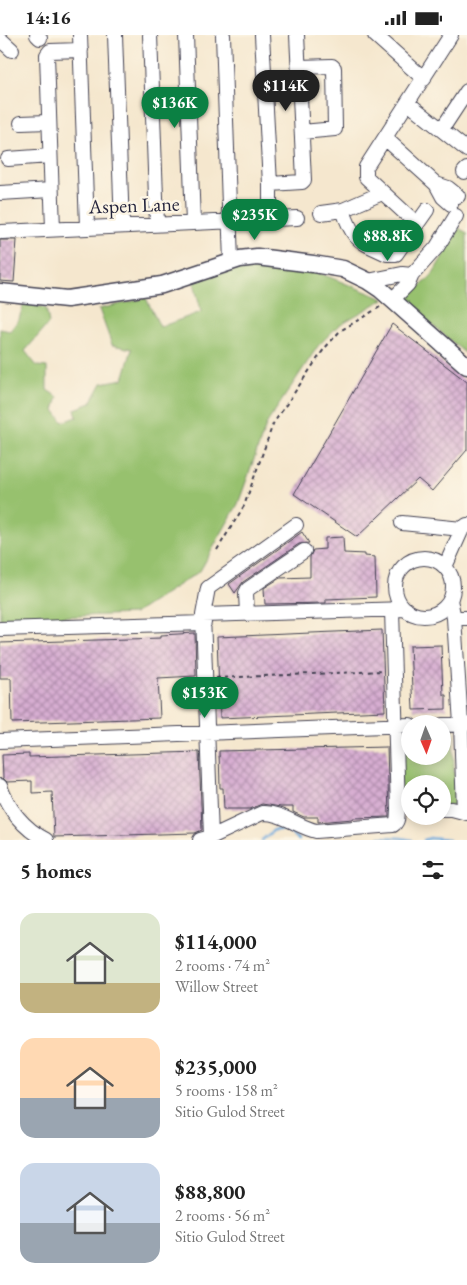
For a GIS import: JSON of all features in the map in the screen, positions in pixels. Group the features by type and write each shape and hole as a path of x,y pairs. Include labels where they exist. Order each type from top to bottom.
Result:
{"main road":[{"path":"0,292 67,299 162,285 240,259 257,257 313,263 342,269 368,281 393,299 467,366"}],"street":[{"path":"80,35 87,227"},
{"path":"115,35 122,225"},
{"path":"150,35 157,224"},
{"path":"186,35 193,223"},
{"path":"223,35 231,262"},
{"path":"262,35 270,184 270,219"},
{"path":"270,184 302,182 304,180 297,35"},
{"path":"375,35 424,79"},
{"path":"417,224 366,177 365,172 366,167 424,79 446,37"},
{"path":"0,39 12,50"},
{"path":"53,229 47,55 50,51 81,50"},
{"path":"298,67 332,66 334,68 335,129 302,132"},
{"path":"442,129 467,91"},
{"path":"408,103 467,150"},
{"path":"21,123 48,122"},
{"path":"385,138 436,184 448,188 462,210 437,247 412,275 408,284 393,299"},
{"path":"8,159 50,156"},
{"path":"0,193 51,190"},
{"path":"321,213 342,210 382,193"},
{"path":"342,210 349,227 357,239 388,255 396,253 427,210"},
{"name":"Aspen Lane","path":"2,231 229,222 297,217"},
{"path":"368,281 402,274 412,275"},
{"path":"402,523 465,527 445,567"},
{"path":"296,525 208,588 203,619 207,733 205,839 262,813 271,813 316,831 393,825 401,814"},
{"path":"247,614 246,593 248,589 304,551"},
{"path":"0,629 203,619 247,614 399,609 417,615 436,613 444,608 450,600 453,580 449,571 433,559 423,558 406,564 396,579 399,609 394,671 395,726 401,782"},
{"path":"450,600 461,618 466,812 451,810"},
{"path":"451,725 464,724"},
{"path":"0,741 401,726"},
{"path":"0,786 12,812 46,840"}],"path":[{"path":"217,550 244,506 273,424 324,349 340,331 393,299"},
{"path":"205,678 394,671"}],"green space":[{"path":"459,228 467,233 467,355 404,300 431,277"},
{"path":"256,261 312,270 384,299 339,325 318,346 267,423 238,504 200,571 134,614 0,619 0,329 10,331 19,319 24,303 46,308 49,323 25,351 37,366 47,367 47,390 58,397 54,410 63,422 77,417 75,409 91,403 102,383 123,379 132,349 112,345 99,309 146,298 160,327 201,312 194,282"},
{"path":"451,729 453,729 455,805 451,805 451,775 401,775 401,805 399,730 401,730 401,765 451,765"}],"building":[{"path":"0,240 17,240 14,282 0,281"},
{"path":"392,324 467,382 467,450 432,491 418,479 357,537 294,494"},
{"path":"302,532 309,543 299,544 243,582 235,593 229,584"},
{"path":"343,537 344,553 365,554 365,556 375,557 376,597 326,599 326,603 265,604 264,588 280,578 310,577 310,557 313,550 325,549 325,538"},
{"path":"382,630 385,711 220,718 217,637"},
{"path":"195,633 196,676 158,678 160,718 12,723 11,678 0,678 0,643 161,638 161,635"},
{"path":"441,645 443,695 446,695 446,709 413,710 410,646"},
{"path":"387,747 389,817 353,818 318,822 318,817 304,817 293,812 293,807 262,804 250,809 224,809 223,788 220,788 219,751"},
{"path":"199,752 202,830 195,833 54,837 52,792 32,793 32,781 7,782 3,778 2,755 29,754 29,757"}],"waterway":[{"path":"262,840 274,830 286,830 299,840"},
{"path":"377,840 380,837 412,840"},
{"path":"424,840 430,838 449,840"}]}
